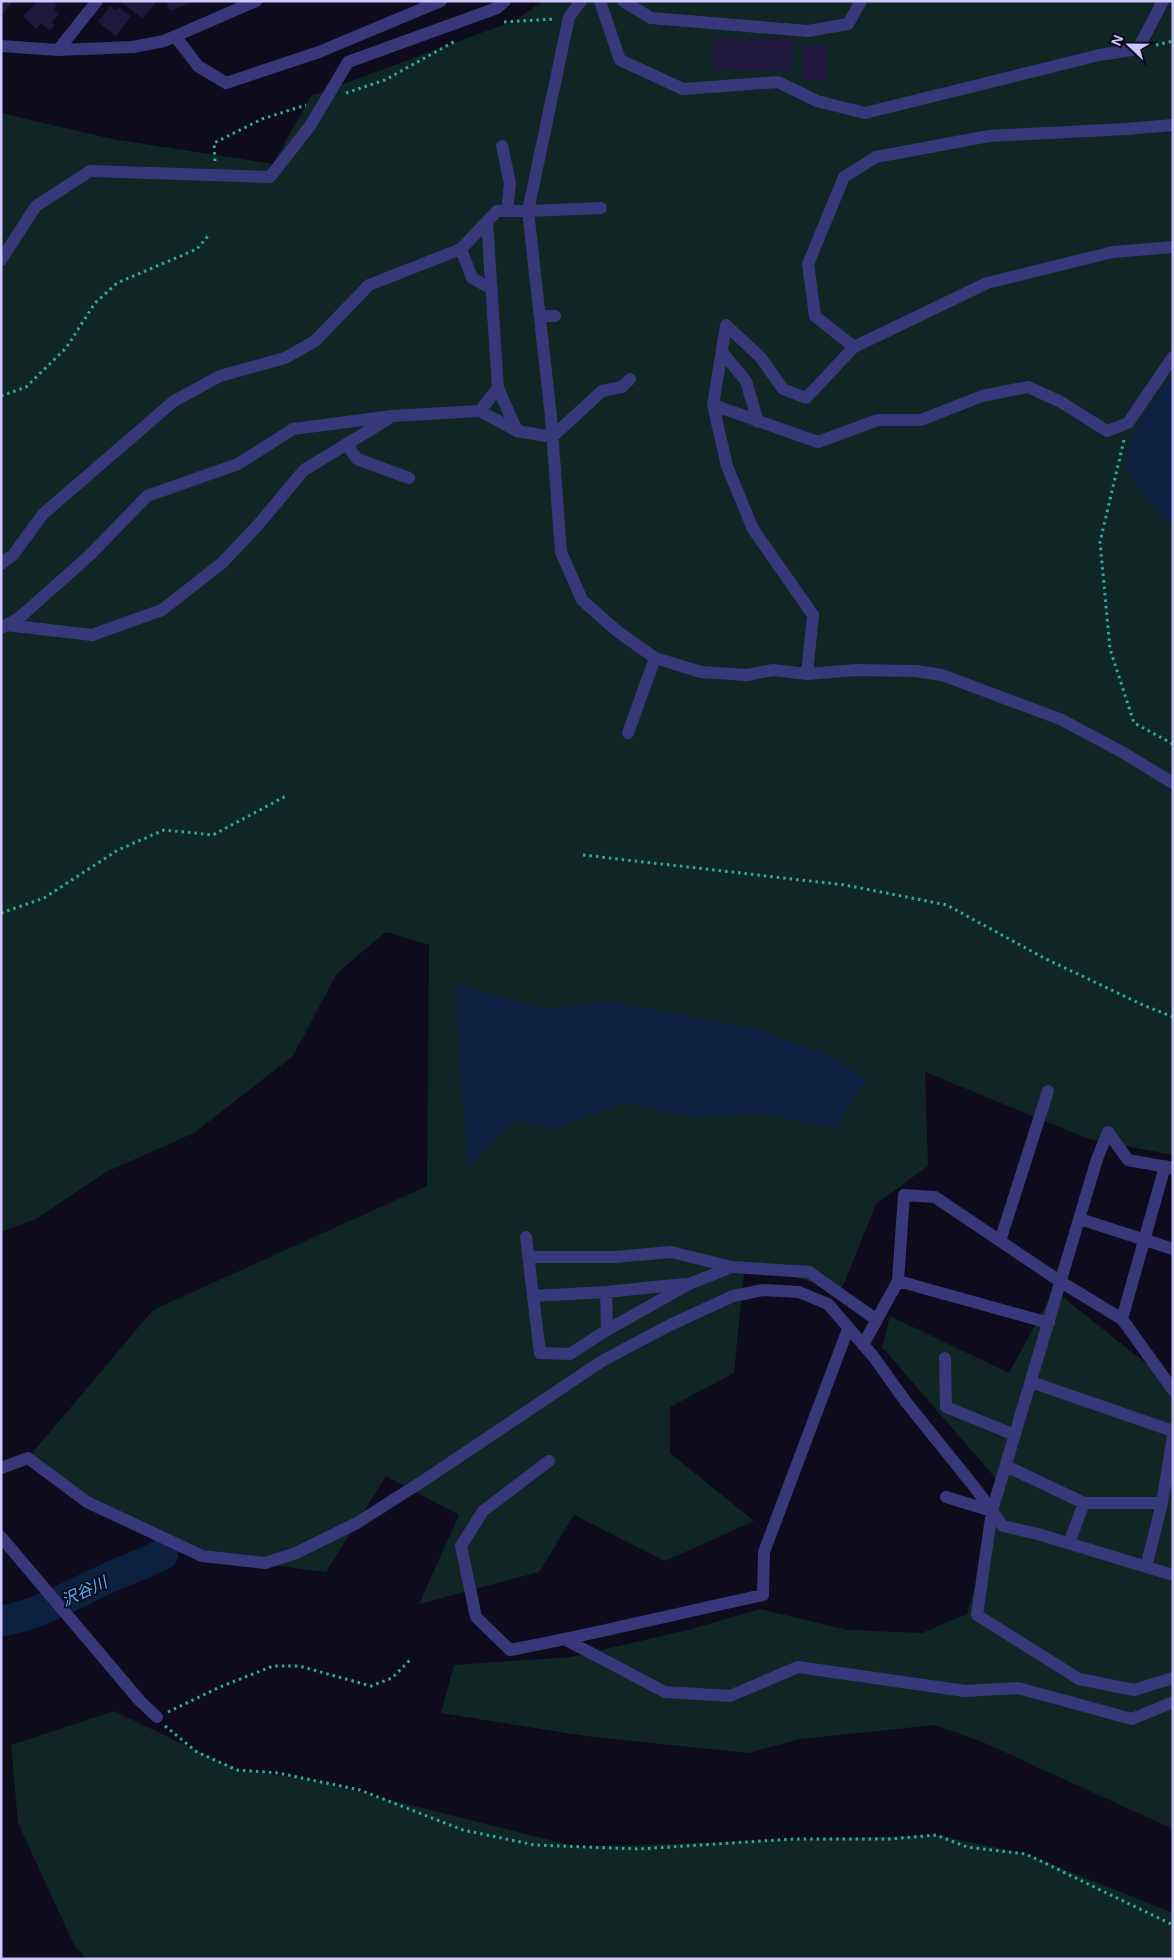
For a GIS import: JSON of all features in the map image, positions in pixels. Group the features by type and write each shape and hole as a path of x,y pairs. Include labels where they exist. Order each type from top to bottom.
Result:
{"street":[{"path":"58,50 97,1"},
{"path":"1,46 58,50 133,47 164,41 256,1"},
{"path":"175,36 198,66 226,83 319,52 441,1"},
{"path":"1,260 36,206 90,171 270,177 310,126 348,62 497,8 505,1"},
{"path":"581,1 569,17 528,212 552,437 561,552 582,600 617,631 655,658 701,672 747,675 772,670 807,674 856,670 916,671 942,675 1060,719 1122,752 1173,783"},
{"path":"600,1 620,60 683,89 778,82 817,101 865,112 1098,56 1138,49 1163,1"},
{"path":"622,1 651,18 808,31 848,24 861,1"},
{"path":"854,348 815,316 808,264 844,177 876,157 989,136 1173,125"},
{"path":"502,146 510,183 507,211"},
{"path":"1,564 13,555 43,514 174,401 220,376 285,358 315,341 369,285 461,250 497,211 528,212 601,208"},
{"path":"487,221 498,388 517,431"},
{"path":"807,674 813,615 754,528 726,466 713,405 726,325 761,358 783,389 806,398 854,348 987,283 1113,252 1173,247"},
{"path":"461,250 472,278 492,289"},
{"path":"540,316 555,316"},
{"path":"722,352 746,381 758,422"},
{"path":"713,405 818,442 878,420 921,420 982,396 1028,387 1061,402 1106,430 1128,423 1173,357"},
{"path":"552,437 602,391 622,387 630,379"},
{"path":"480,411 498,388"},
{"path":"4,626 20,618 91,554 147,496 238,464 293,429 392,416 480,411 517,431 552,437"},
{"path":"4,626 92,635 162,610 222,562 258,525 304,470 392,416"},
{"path":"347,444 357,460 409,478"},
{"path":"628,733 655,658"},
{"path":"1000,1241 1048,1091"},
{"path":"1122,1319 1144,1240 1169,1167 1128,1160 1108,1132 1097,1159 992,1512 977,1615 1079,1679 1134,1690 1173,1678"},
{"path":"863,1345 898,1281 904,1195 935,1197 1061,1282 1122,1319 1173,1390"},
{"path":"1080,1219 1173,1249"},
{"path":"526,1237 540,1353 570,1354 607,1330 689,1284 732,1267"},
{"path":"528,1257 615,1257 672,1252 732,1267 809,1272 877,1320"},
{"path":"898,1281 1048,1323"},
{"path":"533,1296 606,1292 689,1284"},
{"path":"1,1468 28,1458 87,1502 202,1556 265,1563 296,1553 357,1523 602,1361 670,1325 733,1296 763,1290 799,1292 828,1304 848,1329 874,1356 906,1402 976,1488 1003,1526 1038,1534 1173,1575"},
{"path":"606,1292 607,1330"},
{"path":"549,1461 483,1511 461,1546 476,1617 510,1650 566,1640 666,1615 763,1595 764,1552 848,1329"},
{"path":"945,1358 946,1407 1015,1435"},
{"path":"1031,1382 1173,1431"},
{"path":"1146,1567 1162,1503 1173,1436"},
{"path":"1006,1466 1084,1503 1162,1503"},
{"path":"946,1497 992,1512"},
{"path":"1069,1543 1084,1503"},
{"path":"1,1538 140,1701 157,1717"},
{"path":"566,1640 665,1692 730,1696 798,1667 965,1691 1018,1688 1132,1719 1173,1702"}],"path":[{"path":"497,22 546,21 569,17"},
{"path":"215,174 214,142 262,119 386,80 462,37"},
{"path":"1,396 26,387 59,355 66,348 95,304 117,283 197,249 208,236"},
{"path":"1128,423 1100,542 1110,649 1134,723 1173,744"},
{"path":"1,913 44,898 118,850 164,830 213,835 286,796"},
{"path":"583,855 845,885 947,905 1044,958 1143,1005 1173,1017"},
{"path":"412,1658 392,1678 371,1686 299,1666 273,1666 220,1687 157,1717 170,1731 197,1752 237,1770 278,1773 360,1790 463,1830 535,1846 639,1849 793,1840 890,1839 936,1835 968,1847 1026,1854 1173,1925"}],"green space":[{"path":"543,1 1173,1 1173,1155 1089,1139 925,1072 928,1166 876,1204 841,1291 745,1262 734,1373 670,1407 670,1453 754,1521 665,1561 574,1515 539,1572 419,1604 459,1515 386,1476 326,1572 202,1556 138,1526 28,1458 153,1310 427,1186 429,945 386,932 337,973 293,1056 194,1133 106,1172 36,1219 1,1232 1,113 112,139 273,164 311,96 516,20"},
{"path":"1054,1290 1173,1385 1173,1829 980,1741 935,1725 800,1739 748,1753 585,1736 441,1713 454,1665 571,1657 688,1630 760,1609 848,1630 922,1633 967,1614 1004,1488 882,1347 890,1316 1009,1373"},
{"path":"114,1711 237,1770 308,1779 577,1847 936,1835 1026,1854 1173,1913 1173,1959 87,1959 75,1947 18,1823 11,1745"}],"water":[{"path":"1173,376 1173,526 1134,484 1127,468 1127,453 1132,437 1142,419"},
{"path":"454,983 543,1009 607,1001 758,1029 829,1055 867,1080 834,1129 763,1113 696,1118 624,1103 552,1129 515,1120 468,1167"}],"building":[{"path":"1,1 13,1 1,16"},
{"path":"38,1 53,1 57,6 54,9 59,14 52,22 55,25 50,31 41,23 36,29 23,16"},
{"path":"122,1 157,1 143,19"},
{"path":"166,1 193,1 170,11"},
{"path":"110,6 115,10 118,7 131,16 116,36 98,22"},
{"path":"713,38 794,39 793,71 713,70"},
{"path":"803,45 828,45 827,81 802,80"}],"waterway":[{"name":"沢谷川","path":"1,1621 42,1609 163,1554"}]}
